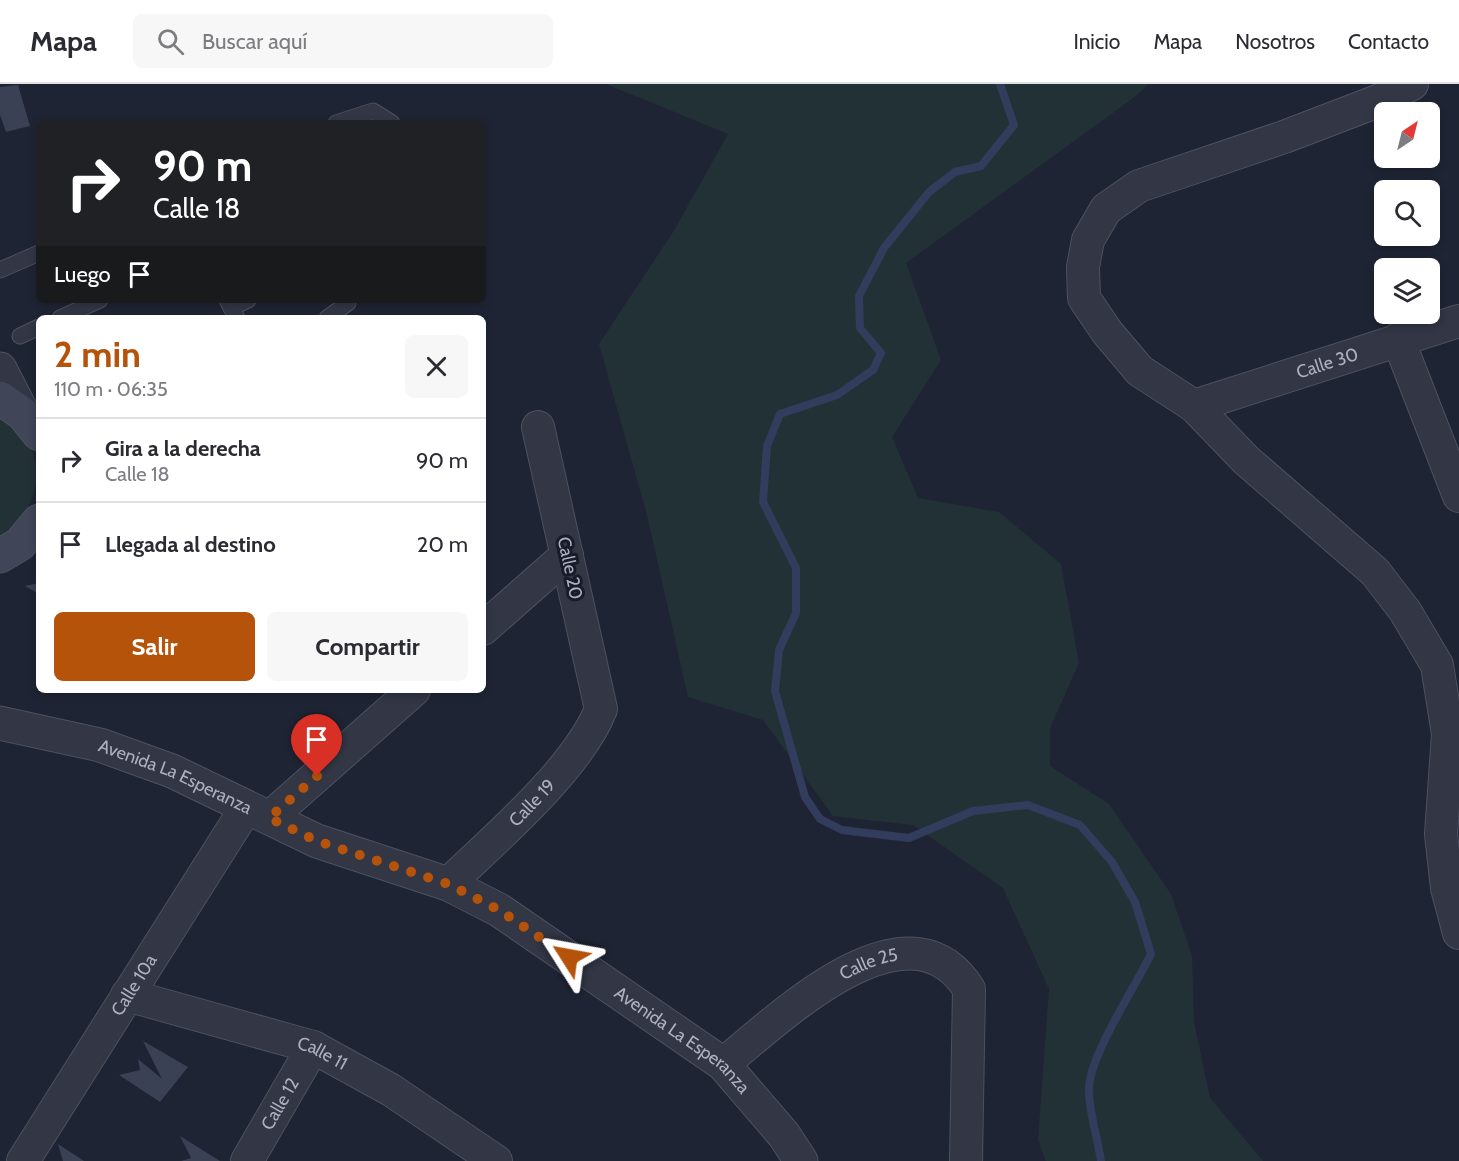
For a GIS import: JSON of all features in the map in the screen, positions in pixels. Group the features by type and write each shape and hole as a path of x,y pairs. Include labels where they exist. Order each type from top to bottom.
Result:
{"main road":[{"path":"0,582 16,564 26,536"}],"street":[{"path":"1412,84 1378,101 1284,137 1138,186 1106,210 1088,240 1083,267 1084,298 1107,332 1140,371 1194,406 1246,460 1375,572 1406,610 1437,665 1448,734 1441,834 1453,887 1459,933"},
{"name":"Calle 30","path":"1194,406 1459,321"},
{"path":"1398,339 1459,496"},
{"path":"0,369 27,418"},
{"name":"Calle 20","path":"538,427 601,709"},
{"path":"486,626 567,555"},
{"name":"Calle 10a","path":"22,1161 127,995 258,813 410,693"},
{"name":"Calle 19","path":"448,884 557,775 592,732 601,709"},
{"name":"Avenida La Esperanza","path":"4,720 121,752 172,771 317,841 448,884 499,910 723,1064 784,1135 801,1161"},
{"name":"Calle 25","path":"723,1064 808,994 844,973 889,956 916,954 943,961 958,972 969,989 966,1161"},
{"name":"Calle 11","path":"127,995 313,1047 391,1090 496,1161"},
{"name":"Calle 12","path":"247,1161 313,1047"}],"lane":[{"path":"345,120 373,111 387,120"},
{"path":"0,270 36,254"},
{"path":"67,315 93,303"},
{"path":"331,315 348,303"},
{"path":"20,336 36,328"}],"shaded area":[{"path":"606,84 1149,84 1132,99 906,263 941,360 892,437 918,498 999,512 1061,564 1079,663 1050,728 1050,766 1109,804 1171,894 1192,956 1194,1022 1210,1098 1263,1161 1046,1161 1038,1140 1049,989 1003,888 913,825 833,816 763,720 688,697 647,515 599,344 675,229 728,134"},
{"path":"0,414 25,436 36,464 36,478 29,506 12,529 0,538"}],"building":[{"path":"18,85 30,126 6,132 0,115 0,87"},
{"path":"36,584 36,592 25,586"},
{"path":"143,1041 188,1067 160,1102 119,1075 140,1070 138,1059 162,1079"},
{"path":"180,1136 220,1161 181,1161 191,1158"},
{"path":"58,1144 84,1161 63,1161"}],"waterway":[{"path":"1000,84 1014,125 981,166 955,172 929,192 884,248 859,296 860,328 881,353 873,370 837,395 780,414 767,446 763,502 796,568 796,613 779,650 775,691 805,797 820,819 842,830 909,838 973,811 1028,805 1080,825 1112,862 1135,902 1151,954 1114,1021 1091,1074 1090,1105 1101,1161"}],"route":[{"path":"317,776 269,818 317,841 448,884 499,910 569,957"}]}
